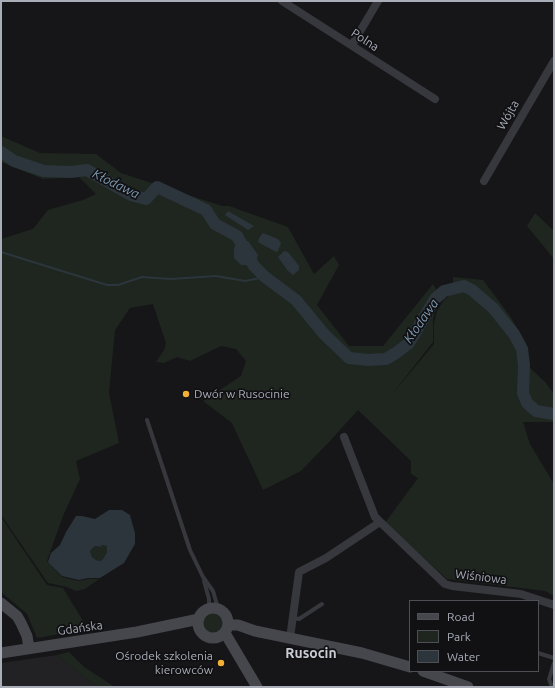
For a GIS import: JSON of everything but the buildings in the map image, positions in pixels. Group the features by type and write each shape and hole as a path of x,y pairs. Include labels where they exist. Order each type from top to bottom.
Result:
{"street":[{"name":"Polna","path":"282,1 436,99"},
{"path":"352,45 378,1"},
{"name":"Wójta","path":"484,181 554,61"},
{"name":"Wiśniowa","path":"344,437 375,517 442,582 448,586 521,594 554,605"},
{"path":"290,638 299,572 326,558 380,522"},
{"path":"1,603 17,616 27,636 29,648"},
{"path":"257,687 239,657 225,628 225,613 213,608 203,612 199,624 202,634 207,637 213,638 225,628 243,620 267,633 362,653 409,667"},
{"name":"Gdańska","path":"1,653 162,627 199,624"},
{"path":"426,672 468,687"}],"lane":[{"path":"147,420 190,550 203,577 213,592 213,608"},
{"path":"203,577 213,608"},
{"path":"293,618 299,619 322,604"},
{"path":"539,653 554,658"},
{"path":"552,687 550,679 554,663"}],"shaded area":[{"path":"57,655 97,687 1,687 1,663"}],"green space":[{"path":"1,136 40,153 96,154 121,173 222,206 229,206 288,227 314,274 334,256 339,265 317,305 349,346 383,346 433,284 442,299 436,308 433,319 433,342 390,397 434,344 434,323 437,311 444,300 453,294 453,277 483,280 510,316 526,343 528,366 546,383 554,394 554,422 523,422 530,444 554,484 554,596 545,591 447,579 385,523 418,478 411,474 411,461 358,410 301,471 263,490 232,423 203,401 241,376 246,361 236,349 221,346 190,361 177,357 164,363 156,362 164,350 166,343 153,304 130,308 115,330 109,393 119,443 76,461 80,479 63,516 47,561 62,577 79,581 99,579 85,589 76,591 67,587 48,583 1,515 1,239 33,229 48,210 83,200 96,194 79,177 43,179 1,162"},
{"path":"535,213 554,231 554,259 527,226"},
{"path":"1,517 47,585 63,588 88,629 37,638 27,614 1,592"},
{"path":"102,544 107,546 107,552 100,561 92,557 90,551 95,546 101,547"},
{"path":"213,613 220,616 223,623 220,630 213,633 206,630 203,623 206,616"},
{"path":"69,652 84,667 115,687 97,687 57,655"}],"water":[{"path":"228,211 254,226 248,230 225,215"},
{"path":"263,233 278,239 281,243 278,251 276,252 258,242"},
{"path":"236,240 248,241 258,255 257,259 247,265 241,265 234,258"},
{"path":"284,251 288,252 299,266 299,270 293,275 288,271 278,257"},
{"path":"109,510 122,510 130,515 135,533 135,544 124,563 100,578 79,580 62,576 48,562 51,553 60,545 76,516 95,519","holes":["95,546 107,546 107,552 103,559 100,561 92,557 90,551"]}],"waterway":[{"name":"Kłodawa","path":"1,152 14,161 44,171 71,172 87,170 131,195 146,199 157,187 206,210 215,224 237,236 254,266 265,277 296,300 324,334 349,358 368,360 386,359 396,353 409,343 435,299 444,291 464,286 472,290 493,308 514,334 522,349 524,365 523,393 527,403 536,411 554,414"},
{"name":"Kłodawa","path":"1,252 107,285 118,285 142,277 171,279 216,276 245,281 265,277"}],"place":[{"name":"Dwór w Rusocinie","path":"186,394"},
{"name":"Ośrodek szkolenia kierowców","path":"221,663"}],"district":[{"name":"Rusocin","path":"311,653"}]}
